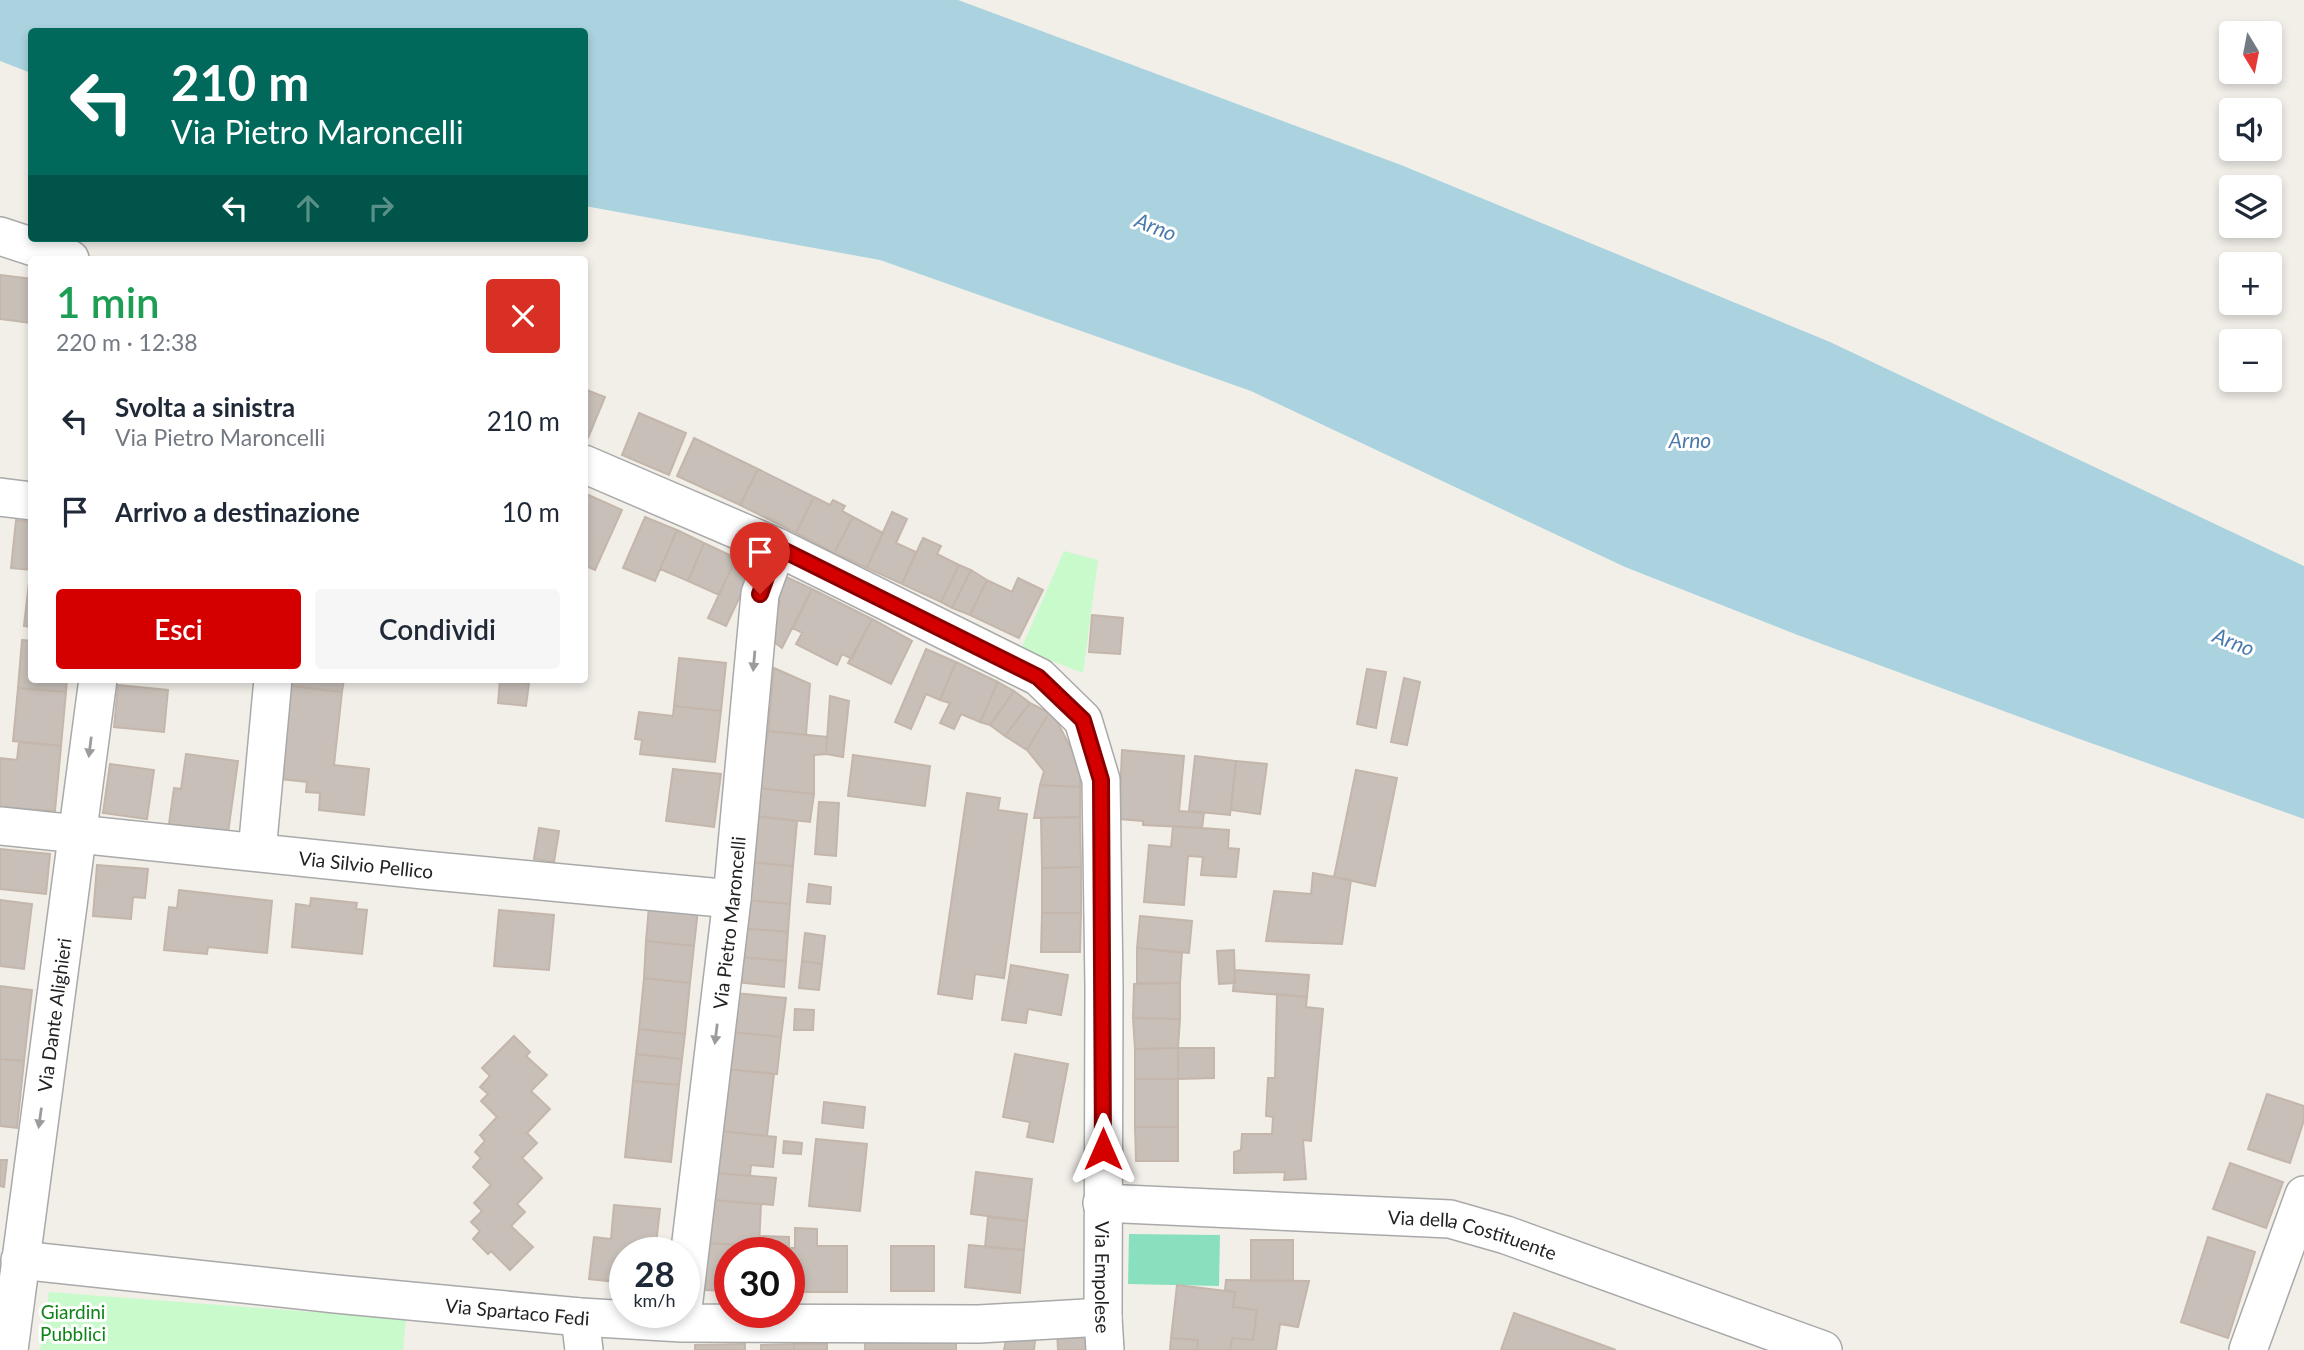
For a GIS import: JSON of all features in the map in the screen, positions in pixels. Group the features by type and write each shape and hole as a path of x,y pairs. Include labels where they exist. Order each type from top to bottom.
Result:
{"street":[{"path":"0,236 60,256"},
{"name":"Via Empolese","path":"588,466 777,547 1038,677 1083,720 1101,780 1104,1333"},
{"path":"0,497 28,500"},
{"name":"Via Pietro Maroncelli","path":"692,1237 732,899 760,594 777,547"},
{"name":"Via Dante Alighieri","path":"9,1350 98,683"},
{"path":"257,852 274,683"},
{"name":"Via Silvio Pellico","path":"0,826 732,899"},
{"path":"2248,1350 2304,1195"},
{"name":"Via della Costituente","path":"1102,1203 1450,1219 1506,1236 1823,1350"},
{"name":"Via Spartaco Fedi","path":"20,1260 336,1294 582,1333 609,1327"},
{"name":"Via Spartaco Fedi","path":"700,1315 850,1337 1104,1333"}],"green space":[{"path":"1064,551 1098,560 1083,673 1021,649"},
{"path":"1129,1234 1220,1235 1219,1286 1128,1284"},
{"name":"Giardini Pubblici","path":"49,1292 406,1319 403,1350 40,1350"}],"water":[{"name":"Arno","path":"0,0 958,0 1401,165 1830,342 2304,566 2304,819 1795,634 1625,567 1251,391 880,260 588,207 588,28 28,28 28,72 0,61"}],"building":[{"path":"0,275 28,278 28,322 0,319"},
{"path":"588,391 605,397 588,438"},
{"path":"639,413 686,433 669,475 622,455"},
{"path":"694,438 758,469 740,505 677,476"},
{"path":"758,469 814,497 796,533 740,505"},
{"path":"588,495 622,510 595,570 588,567"},
{"path":"814,497 830,505 833,500 845,506 842,511 853,517 834,553 796,533"},
{"path":"892,512 907,519 896,543 916,552 902,584 867,568"},
{"path":"645,517 677,530 655,581 623,568"},
{"path":"853,517 883,533 867,568 834,553"},
{"path":"16,520 28,522 28,570 11,568"},
{"path":"677,530 704,543 688,581 660,569"},
{"path":"923,538 941,546 937,554 959,565 941,602 902,584"},
{"path":"704,543 736,558 719,595 688,581"},
{"path":"736,558 754,567 726,626 708,618"},
{"path":"959,565 971,570 952,608 941,602"},
{"path":"971,570 987,580 970,615 952,608"},
{"path":"784,576 812,589 782,648 774,642 774,619 780,602 772,597"},
{"path":"1018,578 1043,590 1019,638 970,615 987,580 1012,592"},
{"path":"812,589 872,619 852,659 842,654 837,665 796,644 802,633 793,628"},
{"path":"28,591 28,626 24,626"},
{"path":"1092,615 1123,618 1120,654 1089,652"},
{"path":"872,619 912,641 891,684 848,663"},
{"path":"22,640 28,641 28,683 67,683 66,692 18,688"},
{"path":"926,649 956,662 940,700 926,694 911,729 895,722"},
{"path":"679,658 726,663 721,711 674,706"},
{"path":"956,662 998,682 980,722 961,714 954,729 940,723 950,703 940,700"},
{"path":"774,668 810,684 806,735 768,731"},
{"path":"1367,669 1386,672 1376,728 1357,724"},
{"path":"1404,678 1420,682 1407,745 1391,742"},
{"path":"998,682 1014,691 990,725 980,722"},
{"path":"291,683 343,683 342,692 291,686"},
{"path":"500,683 529,683 526,706 498,703"},
{"path":"118,685 168,690 164,732 114,727"},
{"path":"291,686 342,692 334,765 369,769 364,815 319,810 320,793 306,792 307,782 281,779"},
{"path":"18,688 66,692 61,746 13,741"},
{"path":"1014,691 1030,703 1005,736 990,725"},
{"path":"830,696 849,701 843,757 826,754"},
{"path":"1030,703 1049,713 1027,750 1005,736"},
{"path":"674,706 721,711 715,762 640,754 642,740 635,739 639,712 673,716"},
{"path":"1049,713 1055,718 1080,765 1080,787 1040,785 1044,771 1027,750"},
{"path":"768,731 827,737 826,754 814,755 814,794 757,788"},
{"path":"19,742 61,746 55,811 0,807 0,758 17,760"},
{"path":"1122,750 1184,756 1179,811 1204,813 1202,828 1143,825 1143,821 1119,819"},
{"path":"186,754 238,761 228,833 169,824 174,788 181,789"},
{"path":"853,755 930,766 925,806 848,796"},
{"path":"1195,756 1236,761 1230,815 1189,811"},
{"path":"1236,761 1267,764 1260,814 1231,810"},
{"path":"110,764 154,770 147,819 103,813"},
{"path":"673,769 721,774 714,827 666,821"},
{"path":"1356,770 1397,778 1375,886 1334,877"},
{"path":"1040,785 1080,787 1080,817 1034,818"},
{"path":"757,788 814,794 810,822 754,816"},
{"path":"967,793 1000,798 998,810 1027,814 1004,978 975,974 972,999 938,994"},
{"path":"819,802 839,803 836,856 815,854"},
{"path":"754,816 797,821 793,866 749,862"},
{"path":"1080,817 1081,867 1042,868 1041,818"},
{"path":"1173,826 1229,830 1228,848 1239,849 1236,877 1201,875 1203,857 1188,856 1184,905 1144,902 1149,845 1171,847"},
{"path":"539,828 559,831 554,862 534,859"},
{"path":"0,849 50,854 46,894 0,889"},
{"path":"749,862 793,866 790,904 744,900"},
{"path":"97,865 148,869 145,898 133,897 131,919 93,916"},
{"path":"1081,867 1081,913 1042,913 1042,868"},
{"path":"1313,873 1351,880 1342,944 1266,941 1274,891 1311,894"},
{"path":"809,884 831,887 830,904 807,902"},
{"path":"179,890 272,901 267,953 208,947 207,954 164,950 169,907 177,908"},
{"path":"311,898 357,903 356,909 367,910 362,954 292,947 296,904 310,906"},
{"path":"0,900 32,904 24,969 0,966"},
{"path":"744,900 790,904 788,932 741,928"},
{"path":"649,906 698,910 694,946 646,941"},
{"path":"499,910 554,915 549,970 494,966"},
{"path":"1042,913 1081,913 1080,952 1041,952"},
{"path":"1140,916 1192,921 1189,953 1137,948"},
{"path":"741,928 788,932 786,961 739,957"},
{"path":"805,933 825,936 822,964 802,961"},
{"path":"646,941 694,946 690,983 644,978"},
{"path":"1137,948 1182,953 1180,983 1137,983"},
{"path":"1234,950 1235,983 1219,984 1217,951"},
{"path":"739,957 786,961 784,987 737,982"},
{"path":"802,961 822,964 819,990 799,988"},
{"path":"1011,965 1068,975 1061,1015 1028,1009 1026,1023 1002,1020"},
{"path":"1235,970 1309,975 1307,997 1233,991"},
{"path":"644,978 690,983 685,1034 639,1029"},
{"path":"1180,983 1180,1019 1133,1018 1134,984"},
{"path":"0,986 32,990 24,1061 0,1059"},
{"path":"735,993 786,998 781,1037 731,1032"},
{"path":"1277,994 1307,997 1306,1007 1323,1009 1311,1141 1303,1140 1306,1179 1284,1180 1285,1172 1234,1173 1234,1152 1241,1150 1242,1134 1272,1134 1273,1117 1266,1116 1268,1078 1275,1078"},
{"path":"795,1009 814,1010 813,1030 794,1030"},
{"path":"1133,1018 1180,1019 1178,1048 1135,1049"},
{"path":"639,1029 685,1034 682,1059 636,1054"},
{"path":"731,1032 781,1037 777,1074 727,1069"},
{"path":"514,1036 530,1052 526,1056 547,1075 531,1091 550,1109 527,1133 537,1143 522,1158 542,1178 517,1204 525,1212 511,1226 533,1247 510,1270 491,1251 488,1254 473,1239 480,1231 471,1222 482,1211 474,1203 491,1185 473,1167 481,1158 475,1152 485,1141 480,1135 497,1117 481,1101 488,1094 480,1087 490,1076 482,1068"},
{"path":"1178,1048 1178,1079 1135,1079 1135,1049"},
{"path":"1178,1048 1214,1048 1214,1078 1178,1079"},
{"path":"636,1054 682,1059 679,1085 633,1081"},
{"path":"1015,1054 1068,1064 1053,1142 1027,1137 1030,1122 1003,1117"},
{"path":"0,1059 24,1061 17,1128 0,1126"},
{"path":"727,1069 774,1074 767,1136 721,1131"},
{"path":"1135,1079 1178,1079 1178,1127 1135,1127"},
{"path":"633,1081 679,1085 671,1162 625,1157"},
{"path":"2267,1094 2304,1106 2304,1120 2290,1163 2248,1149"},
{"path":"824,1102 865,1107 863,1128 822,1123"},
{"path":"1135,1127 1178,1127 1178,1161 1136,1161"},
{"path":"721,1131 776,1137 773,1167 751,1165 750,1176 717,1173"},
{"path":"816,1139 867,1144 860,1211 809,1206"},
{"path":"784,1141 802,1143 801,1154 783,1153"},
{"path":"0,1160 7,1160 4,1187 0,1186"},
{"path":"2230,1163 2283,1182 2266,1228 2213,1209"},
{"path":"976,1172 1032,1179 1027,1221 971,1214"},
{"path":"717,1173 776,1178 773,1205 714,1200"},
{"path":"714,1200 761,1204 759,1237 714,1237 714,1243 707,1243"},
{"path":"614,1205 660,1209 657,1237 611,1237"},
{"path":"988,1217 1027,1221 1024,1250 985,1247"},
{"path":"795,1228 817,1229 817,1246 847,1246 847,1292 805,1292 805,1237 795,1237"},
{"path":"594,1237 609,1239 609,1281 589,1279"},
{"path":"2208,1237 2255,1252 2228,1338 2181,1322"},
{"path":"1251,1240 1293,1240 1293,1281 1251,1281"},
{"path":"707,1243 714,1243 714,1290 703,1290"},
{"path":"969,1245 1024,1250 1020,1293 965,1287"},
{"path":"891,1246 934,1246 934,1291 891,1291"},
{"path":"1226,1280 1309,1281 1298,1327 1280,1324 1276,1350 1230,1350 1232,1338 1253,1340 1257,1310 1233,1307 1235,1292 1225,1290"},
{"path":"1177,1285 1235,1292 1233,1307 1257,1310 1253,1340 1232,1338 1230,1350 1197,1350 1198,1340 1171,1338"},
{"path":"1514,1313 1616,1350 1501,1350"},
{"path":"1094,1329 1097,1350 1058,1350 1057,1330"},
{"path":"1008,1330 1036,1332 1034,1350 1004,1350"},
{"path":"1171,1338 1198,1340 1197,1350 1170,1350"},
{"path":"865,1340 956,1341 956,1350 865,1350"},
{"path":"745,1344 745,1350 695,1350 695,1345"},
{"path":"794,1344 827,1344 827,1350 794,1350"},
{"path":"794,1344 794,1350 761,1350 761,1345"}],"route":[{"path":"760,594 777,547 1038,677 1083,720 1101,780 1103,1149"}]}
